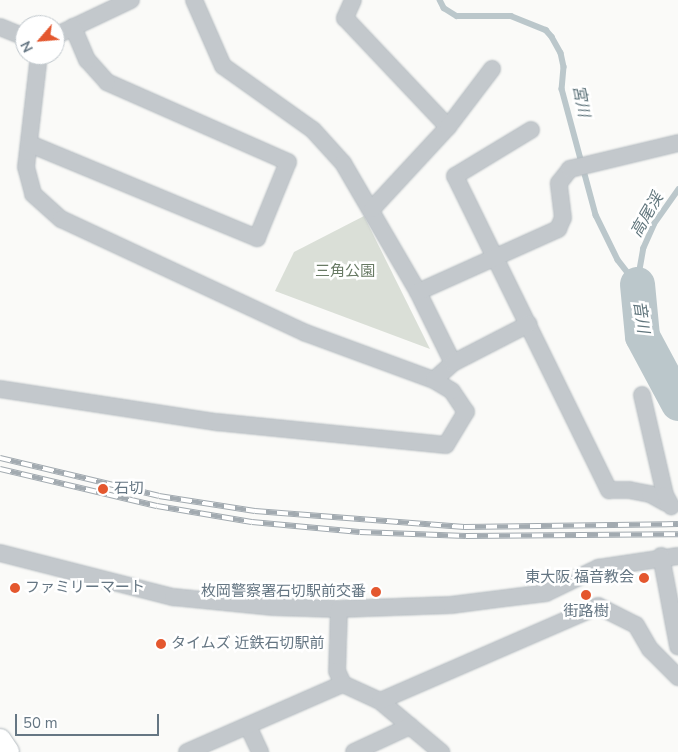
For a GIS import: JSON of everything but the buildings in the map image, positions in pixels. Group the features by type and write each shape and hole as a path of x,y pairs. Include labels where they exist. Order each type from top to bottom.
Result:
{"street":[{"path":"65,31 131,0"},
{"path":"194,0 222,66 313,130 343,163 372,209 418,292 453,363"},
{"path":"353,0 345,18 448,127"},
{"path":"0,27 15,33"},
{"path":"30,144 257,238 288,162 107,82 87,60 73,27"},
{"path":"0,389 216,422 446,445 466,412 452,390 434,380 306,333 61,219 33,194 26,167 38,65"},
{"path":"372,209 448,127 492,68"},
{"path":"531,130 455,176 609,490 629,490 655,496 669,504 665,495 642,396"},
{"path":"418,292 558,228 563,218 559,183 570,168 678,143"},
{"path":"434,380 453,363 529,324"},
{"path":"0,553 173,597 274,608 339,609 451,605 546,593 598,568 661,556 678,556"},
{"path":"661,556 678,646"},
{"path":"380,702 598,606 636,625 650,649 678,677"},
{"path":"339,609 337,671 343,684 380,702 441,752"},
{"path":"187,752 343,684"},
{"path":"248,726 260,752"},
{"path":"354,752 410,726"},
{"path":"0,740 8,752"}],"green space":[{"name":"三角公園","path":"364,216 430,349 275,291 294,252"}],"waterway":[{"name":"宮川","path":"440,0 444,8 457,16 511,16 546,30 552,37 561,53 564,67 562,89 596,215 618,260 637,284"},
{"name":"高尾渓","path":"637,284 643,249 654,224 678,190"},
{"name":"音川","path":"637,284 642,336 678,403"}],"railway":[{"path":"0,458 159,496 255,511 464,527 678,524"},
{"path":"0,469 157,506 252,522 360,532 466,536 678,534"}],"place":[{"name":"石切","path":"103,489"},
{"name":"東大阪 福音教会","path":"644,578"},
{"name":"ファミリーマート","path":"15,588"},
{"name":"枚岡警察署石切駅前交番","path":"376,592"},
{"name":"街路樹","path":"586,595"},
{"name":"タイムズ 近鉄石切駅前","path":"161,644"}]}
